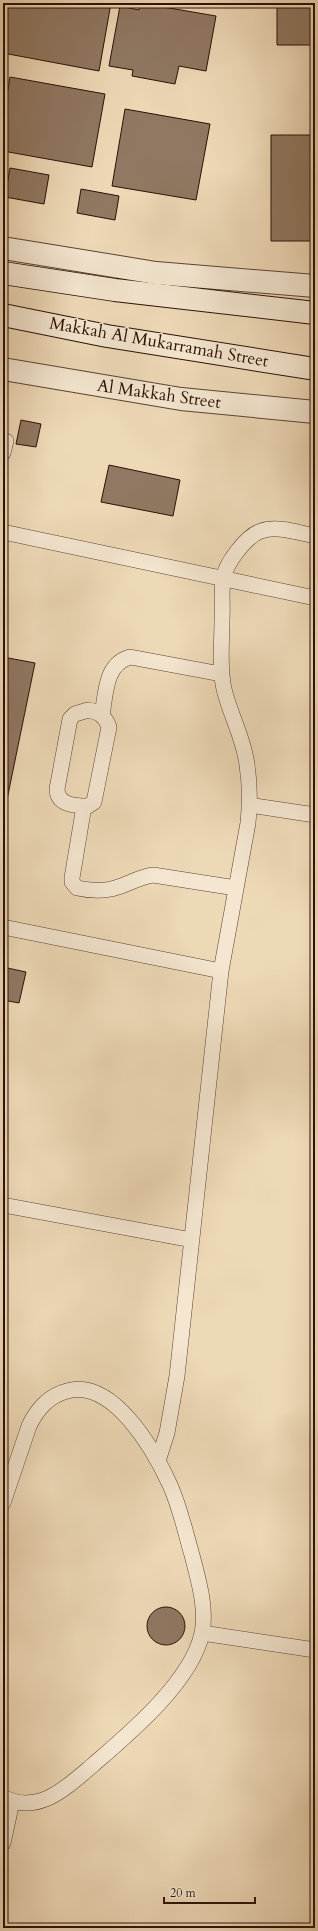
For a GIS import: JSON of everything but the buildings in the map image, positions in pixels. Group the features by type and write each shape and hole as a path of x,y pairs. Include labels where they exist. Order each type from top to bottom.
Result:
{"street":[{"path":"3,248 156,273 315,286"},
{"path":"3,273 115,290 315,313"},
{"name":"Makkah Al Mukarramah Street","path":"3,315 107,336 315,369"},
{"name":"Al Makkah Street","path":"3,369 181,399 315,412"}],"lane":[{"path":"158,1461 167,1434 174,1398 221,971 249,805 247,765 244,749 224,691 222,674 223,579 231,561 246,540 261,531 269,529 280,530 315,536"},
{"path":"3,532 315,598"},
{"path":"102,715 110,672 120,660 130,656 222,674"},
{"path":"88,710 102,715 109,727 94,802 91,805 84,806 62,802 57,794 70,719 75,714 88,710"},
{"path":"249,805 315,815"},
{"path":"84,806 72,878 72,882 77,888 94,891 106,890 117,888 144,876 153,875 236,888"},
{"path":"3,927 221,971"},
{"path":"3,1205 192,1240"},
{"path":"3,1503 34,1415 50,1398 72,1390 95,1392 106,1397 130,1421 158,1461 177,1506 203,1602 202,1633 189,1664 172,1688 120,1741 64,1790 48,1799 30,1804 7,1799 3,1843"},
{"path":"202,1633 315,1650"}]}
